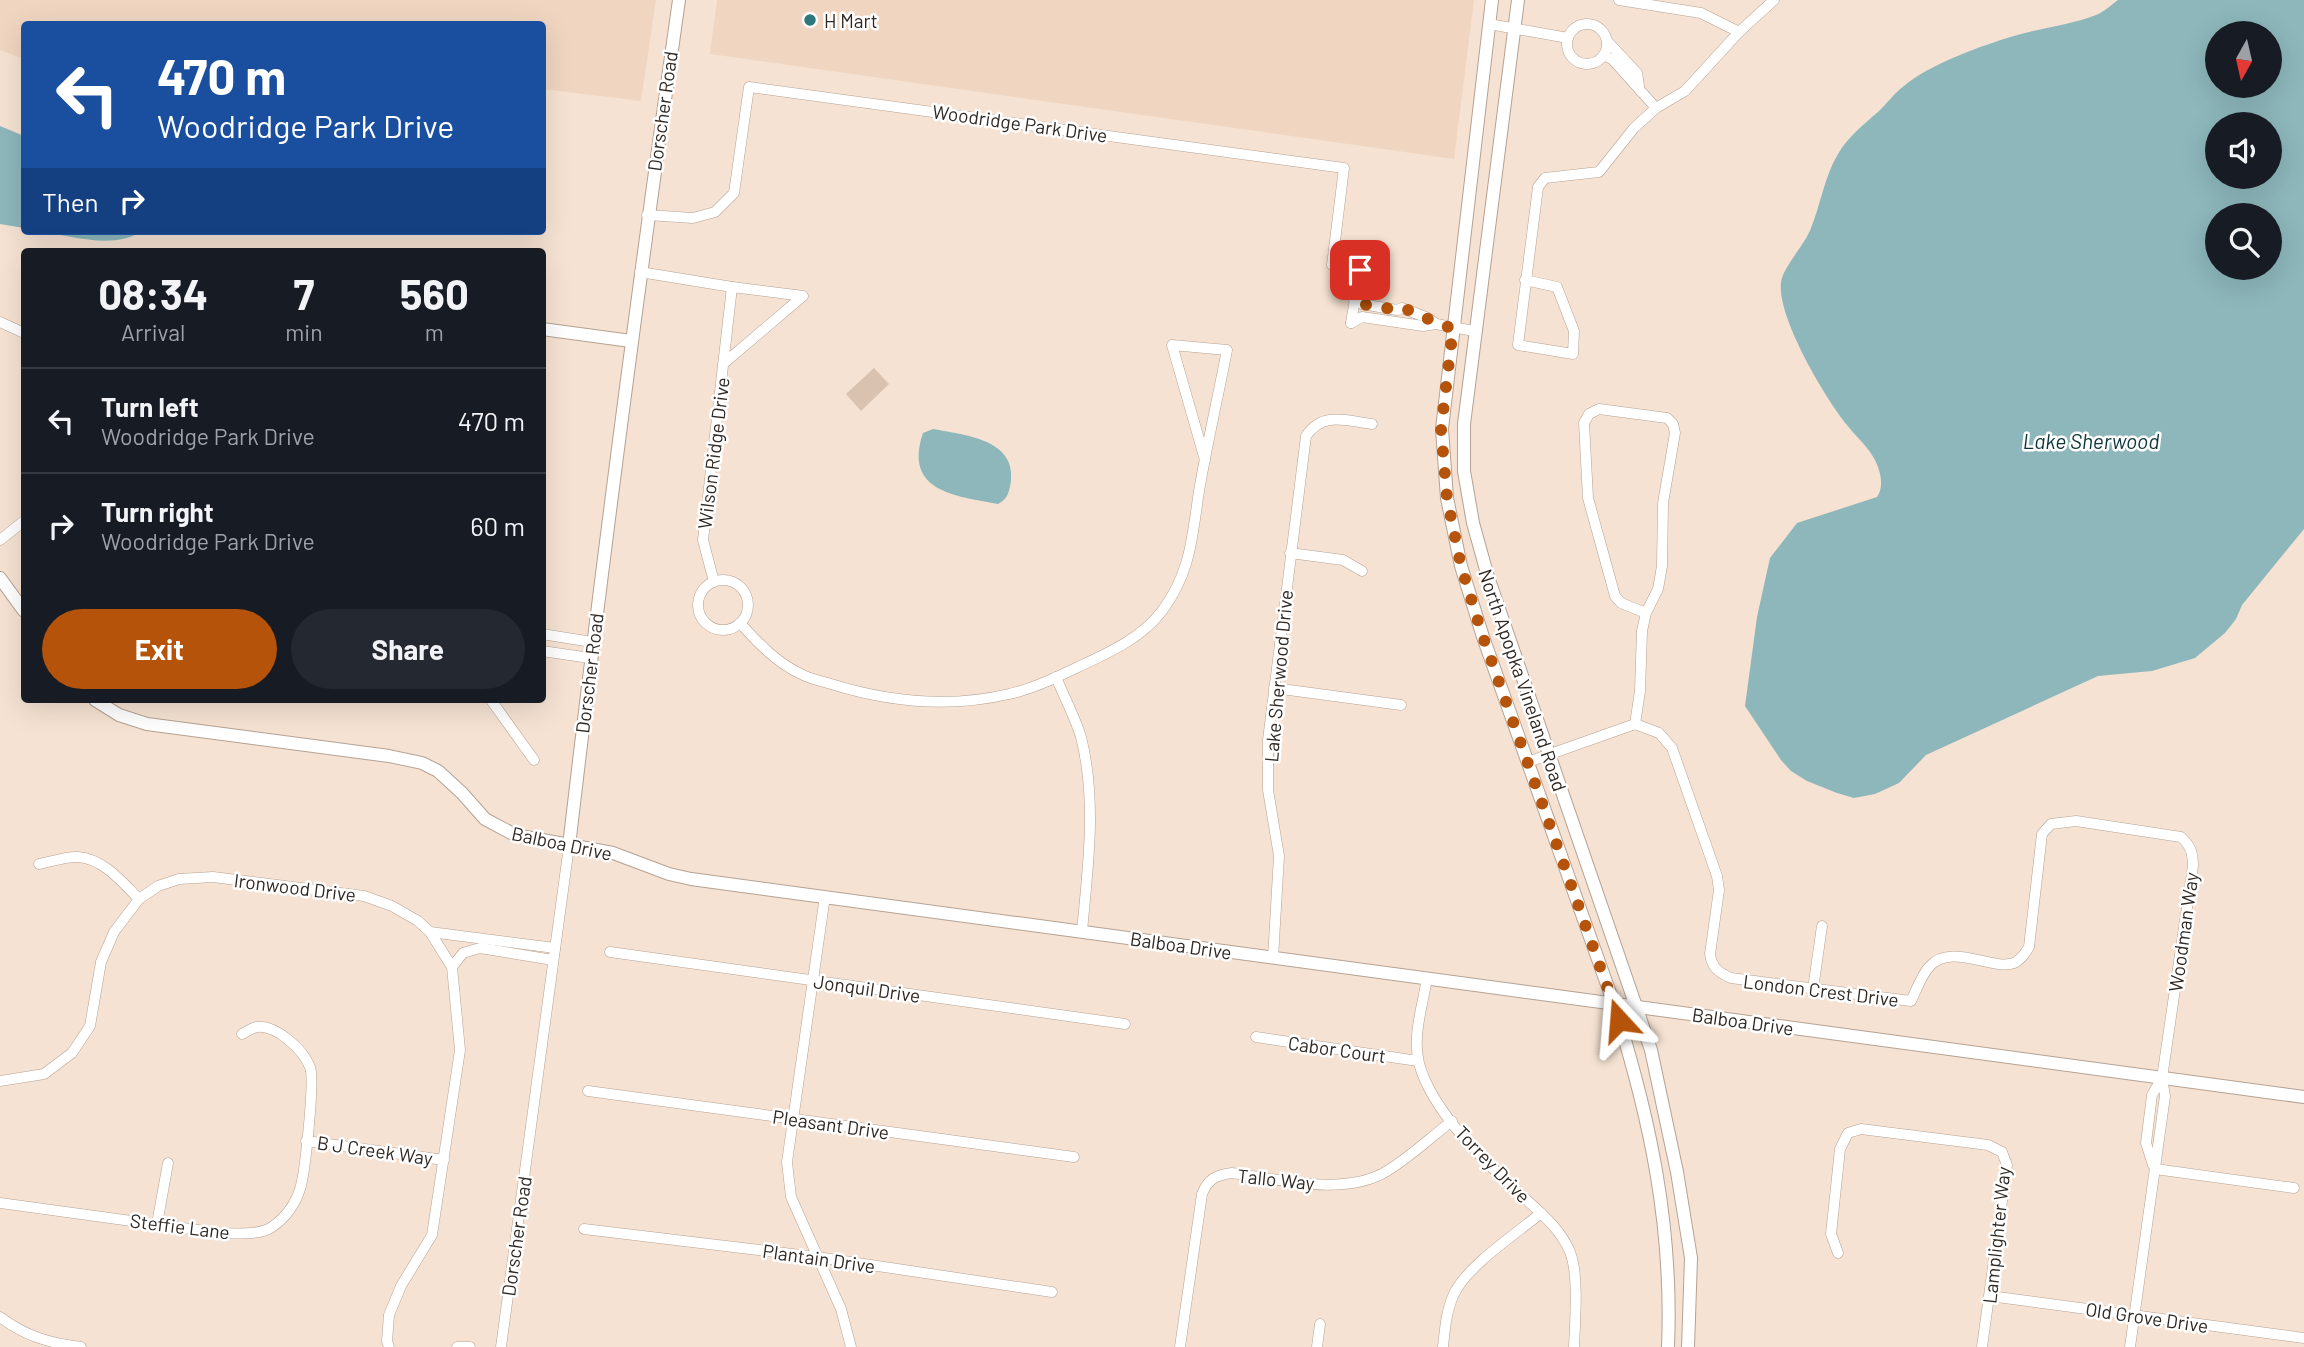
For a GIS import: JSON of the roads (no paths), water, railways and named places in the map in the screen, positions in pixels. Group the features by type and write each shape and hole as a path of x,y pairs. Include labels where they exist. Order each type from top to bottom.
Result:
{"street":[{"name":"Dorscher Road","path":"501,1347 569,846 590,658 647,215 679,0"},
{"name":"North Apopka Vineland Road","path":"1492,0 1441,429 1447,498 1461,566 1483,637 1633,1061 1664,1215 1670,1296 1668,1347"},
{"name":"North Apopka Vineland Road","path":"1518,0 1474,331 1464,424 1464,471 1473,523 1488,577 1651,1050 1691,1258 1688,1347"},
{"path":"1619,0 1701,13 1739,32"},
{"path":"1525,280 1557,287 1574,331 1573,354 1518,345 1525,280 1538,187 1545,178 1599,172 1634,128 1656,108 1685,91 1739,32 1774,0"},
{"path":"1489,24 1568,38"},
{"path":"1608,42 1604,55 1592,63 1578,61 1569,51 1568,38 1576,27 1589,24 1601,29 1608,42 1637,73 1639,86"},
{"path":"1604,55 1613,60 1639,86 1656,108"},
{"name":"Woodridge Park Drive","path":"647,215 693,218 715,212 734,192 750,87 1343,168 1332,265 1356,269 1350,287 1354,299 1351,323 1362,317 1423,326 1436,324"},
{"name":"Wilson Ridge Drive","path":"640,272 803,296 723,364"},
{"name":"Wilson Ridge Drive","path":"714,582 703,540 732,287"},
{"name":"Woodridge Park Drive","path":"1354,299 1362,304 1397,310 1402,308 1436,324 1474,331"},
{"path":"0,322 21,332"},
{"path":"546,330 631,341"},
{"path":"740,624 772,656 801,675 861,693 921,702 965,703 1012,694 1105,654 1146,628 1162,611 1182,577 1195,533 1205,460 1227,350 1172,345 1205,460"},
{"path":"1528,762 1636,724 1640,691 1639,654 1646,613 1658,589 1662,566 1663,503 1675,433 1673,424 1667,418 1599,410 1589,414 1584,423 1588,498 1615,596 1621,603 1646,613"},
{"name":"Lake Sherwood Drive","path":"1273,958 1279,868 1268,790 1268,740 1306,436 1312,426 1325,419 1372,424"},
{"path":"0,540 21,523"},
{"path":"1290,553 1343,560 1362,571"},
{"path":"0,578 21,607"},
{"path":"714,582 732,582 745,593 748,608 740,624 726,630 717,629 703,619 699,600 706,586 714,582"},
{"path":"546,635 592,642"},
{"path":"546,652 590,658"},
{"path":"1056,677 1080,734 1088,774 1091,830 1082,932"},
{"path":"1274,688 1401,705"},
{"name":"Balboa Drive","path":"99,703 119,715 147,724 389,755 422,763 450,780 485,819 497,828 532,840 613,853 669,874 691,879 2304,1097"},
{"path":"493,703 534,760"},
{"name":"London Crest Drive","path":"1636,724 1659,733 1672,748 1717,876 1719,890 1710,954 1711,963 1717,972 1731,978 1911,1001"},
{"name":"Woodman Way","path":"1911,1001 1929,967 1940,958 1955,957 2012,964 2022,958 2029,947 2042,834 2051,824 2076,821 2181,837 2193,852 2162,1077 2152,1095 2146,1143 2155,1169 2130,1347"},
{"path":"39,864 76,856 95,860 116,876 138,899"},
{"name":"Ironwood Drive","path":"0,1081 44,1073 72,1053 90,1026 101,962 114,932 138,899 158,886 179,878 214,877 364,896 392,906 418,921 430,932 452,967 460,1050 432,1235 401,1286 389,1315 389,1347"},
{"path":"825,897 787,1162 791,1197 841,1309 851,1347"},
{"path":"1813,989 1822,926"},
{"path":"430,932 555,948"},
{"path":"452,967 463,953 480,948 553,960"},
{"name":"Jonquil Drive","path":"610,952 1125,1024"},
{"name":"Torrey Drive","path":"1427,978 1418,1034 1418,1061 1430,1092 1497,1173 1558,1231 1573,1259 1574,1347"},
{"name":"Steffie Lane","path":"0,1203 219,1233 269,1229 287,1214 300,1188 312,1085 310,1067 298,1048 280,1033 257,1027 242,1034"},
{"name":"Cabor Court","path":"1256,1037 1418,1061"},
{"name":"Pleasant Drive","path":"588,1091 1074,1157"},
{"name":"Tallo Way","path":"1180,1347 1202,1194 1206,1184 1218,1175 1232,1173 1340,1186 1365,1181 1387,1172 1452,1121"},
{"name":"Lamplighter Way","path":"1838,1253 1831,1234 1840,1149 1848,1133 1861,1129 1988,1145 2002,1152 2007,1165 1982,1347"},
{"name":"B J Creek Way","path":"306,1141 444,1160"},
{"path":"157,1224 168,1163"},
{"path":"2155,1169 2294,1188"},
{"path":"1443,1347 1451,1302 1469,1272 1541,1213"},
{"name":"Plantain Drive","path":"584,1228 817,1257 1052,1292"},
{"name":"Old Grove Drive","path":"1990,1296 2304,1338"},
{"path":"0,1317 17,1330 48,1343 80,1347"},
{"path":"1317,1347 1320,1324"},
{"path":"457,1347 470,1347"}],"water":[{"name":"Lake Sherwood","path":"2118,0 2304,0 2304,529 2242,605 2236,619 2225,633 2195,658 2152,671 2098,676 1926,755 1899,783 1875,794 1854,798 1837,793 1807,781 1791,771 1745,706 1757,617 1770,558 1797,523 1877,497 1881,484 1873,457 1838,413 1804,357 1782,298 1782,277 1808,235 1829,172 1838,154 1851,137 1900,89 1914,78 1956,56 2014,36 2102,12"},
{"path":"0,126 21,135 21,228 0,224"},
{"path":"62,235 135,235 106,241"},
{"path":"933,429 973,437 997,448 1005,456 1010,467 1011,481 1004,500 998,504 951,494 937,488 927,479 920,468 919,453 923,433"}],"place":[{"name":"H Mart","path":"810,20"}]}
